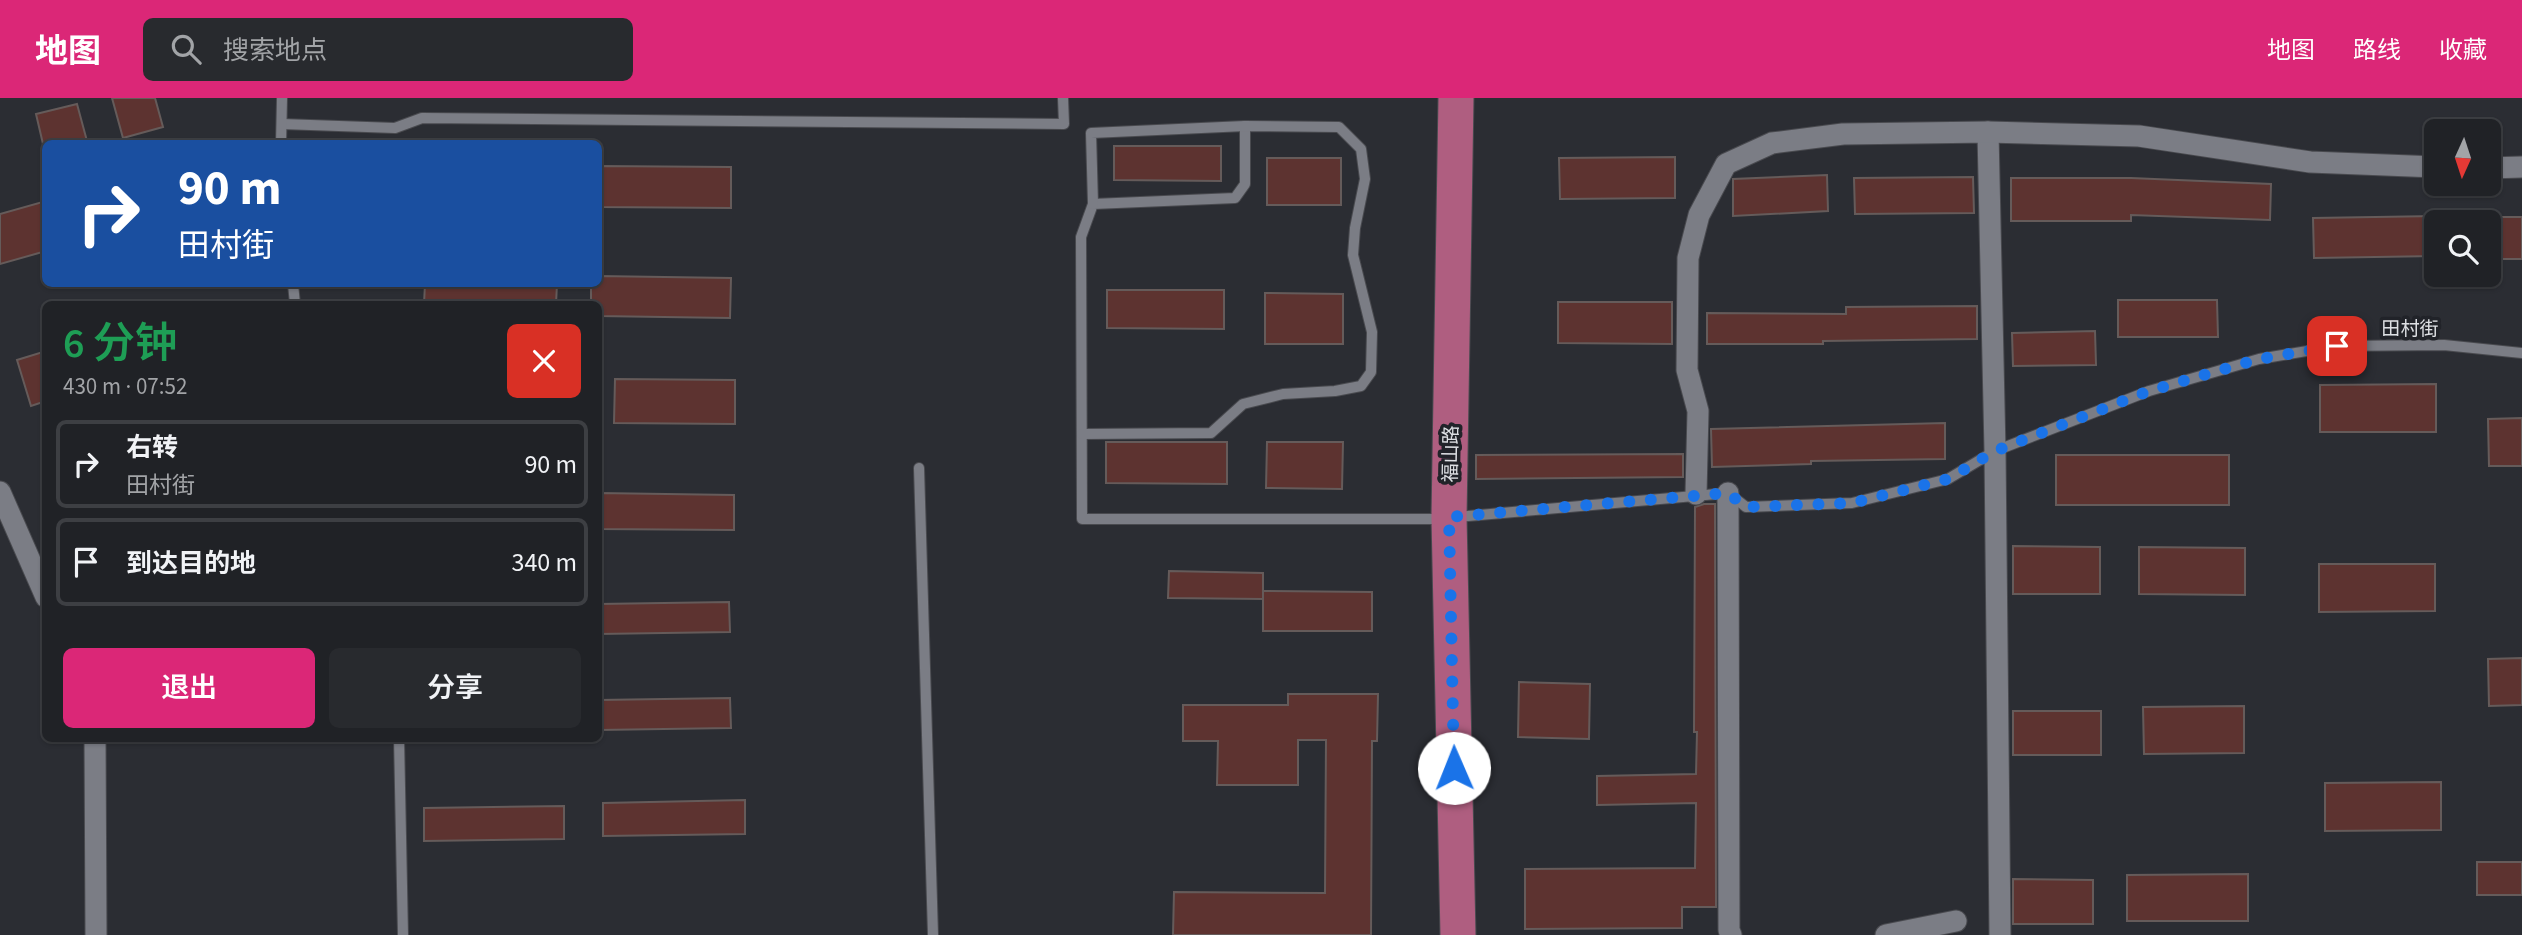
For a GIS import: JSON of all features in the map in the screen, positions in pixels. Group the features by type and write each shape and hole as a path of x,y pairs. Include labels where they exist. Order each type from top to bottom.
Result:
{"main road":[{"path":"1437,935 1441,518 1440,98"},
{"name":"福山路","path":"1456,98 1441,518 1458,935"}],"street":[{"path":"1696,494 1699,411 1687,370 1688,258 1699,215 1726,164 1772,143 1831,135 1988,131 2139,136 2310,162 2424,167"},
{"path":"1988,131 1995,451 2000,935"},
{"path":"2501,168 2522,167"},
{"path":"0,492 42,588"},
{"path":"1728,493 1731,935"},
{"path":"95,742 96,935"},
{"path":"1886,935 1956,921"}],"lane":[{"path":"282,98 282,140"},
{"path":"282,124 395,128 422,118 1064,124 1063,98"},
{"path":"1093,204 1236,198 1245,184 1245,126"},
{"path":"1245,126 1339,127 1362,149 1365,179 1355,228 1353,255 1372,332 1371,372 1361,386 1335,391 1283,394 1243,404 1211,433 1082,434 1081,237 1093,204 1091,133 1245,126"},
{"name":"田村街","path":"1082,434 1082,519 1441,518 1728,493 1746,507 1852,503 1948,479 1995,451 2149,391 2259,359 2337,346 2444,345 2522,353"},
{"path":"919,468 933,935"},
{"path":"399,742 402,935"}],"building":[{"path":"112,98 155,98 163,127 123,138"},
{"path":"77,104 87,140 42,140 36,114"},
{"path":"1114,146 1221,146 1221,181 1114,180"},
{"path":"1675,157 1675,198 1560,199 1559,158"},
{"path":"1267,158 1341,158 1341,205 1267,205"},
{"path":"602,166 731,167 731,208 602,207"},
{"path":"1827,175 1828,211 1733,216 1733,179"},
{"path":"1973,177 1974,213 1855,214 1854,178"},
{"path":"2011,178 2131,178 2271,184 2270,220 2131,215 2131,221 2011,221"},
{"path":"42,202 42,252 0,264 0,214"},
{"path":"2424,216 2424,256 2314,258 2313,218"},
{"path":"2501,217 2522,217 2522,259 2501,259"},
{"path":"602,276 731,278 730,318 602,316 602,301 591,301 591,287 602,287"},
{"path":"425,287 557,287 556,301 424,301"},
{"path":"1107,290 1224,290 1224,329 1107,328"},
{"path":"1265,293 1343,294 1343,344 1265,344"},
{"path":"2118,300 2217,300 2218,337 2118,337"},
{"path":"1558,302 1672,302 1672,344 1558,343"},
{"path":"1977,306 1977,339 1823,341 1823,344 1707,344 1707,313 1846,314 1846,307"},
{"path":"2095,331 2096,365 2013,366 2012,333"},
{"path":"42,352 42,402 31,406 17,360"},
{"path":"615,379 735,380 735,424 614,423"},
{"path":"2436,384 2436,432 2320,432 2320,385"},
{"path":"2522,418 2522,466 2489,466 2488,419"},
{"path":"1945,423 1945,459 1811,461 1811,464 1712,467 1711,429"},
{"path":"1106,442 1227,442 1227,484 1106,483"},
{"path":"1267,442 1343,442 1342,489 1266,488"},
{"path":"1683,454 1683,477 1476,479 1476,455"},
{"path":"2056,455 2229,455 2229,505 2056,505"},
{"path":"602,493 734,495 734,530 602,529"},
{"path":"1715,504 1716,907 1682,907 1682,928 1525,929 1525,869 1695,868 1696,803 1597,805 1597,776 1696,774 1695,507"},
{"path":"2013,546 2100,547 2100,594 2013,594"},
{"path":"2139,547 2245,548 2245,595 2139,594"},
{"path":"2319,564 2435,564 2435,611 2319,612"},
{"path":"1169,571 1263,573 1263,599 1168,598"},
{"path":"1263,591 1372,592 1372,631 1263,631"},
{"path":"729,602 730,632 602,634 602,604"},
{"path":"2522,658 2522,705 2489,706 2488,659"},
{"path":"1519,682 1590,684 1589,739 1518,737"},
{"path":"1288,694 1378,694 1377,741 1372,741 1371,935 1173,935 1174,892 1325,893 1326,740 1298,740 1298,785 1217,785 1218,741 1183,741 1183,705 1288,705"},
{"path":"730,698 731,728 602,730 602,700"},
{"path":"2244,706 2244,753 2144,754 2143,707"},
{"path":"2013,711 2101,711 2101,755 2013,755"},
{"path":"2441,782 2441,830 2325,831 2325,783"},
{"path":"745,800 745,834 603,836 603,803"},
{"path":"564,806 564,839 424,841 424,808"},
{"path":"2477,862 2522,862 2522,895 2477,895"},
{"path":"2248,874 2248,921 2127,921 2127,875"},
{"path":"2013,879 2093,880 2093,924 2013,924"}],"route":[{"path":"1454,768 1449,517 1696,494 1728,493 1746,507 1852,503 1948,479 1995,451 2149,391 2259,359 2337,346"}]}
